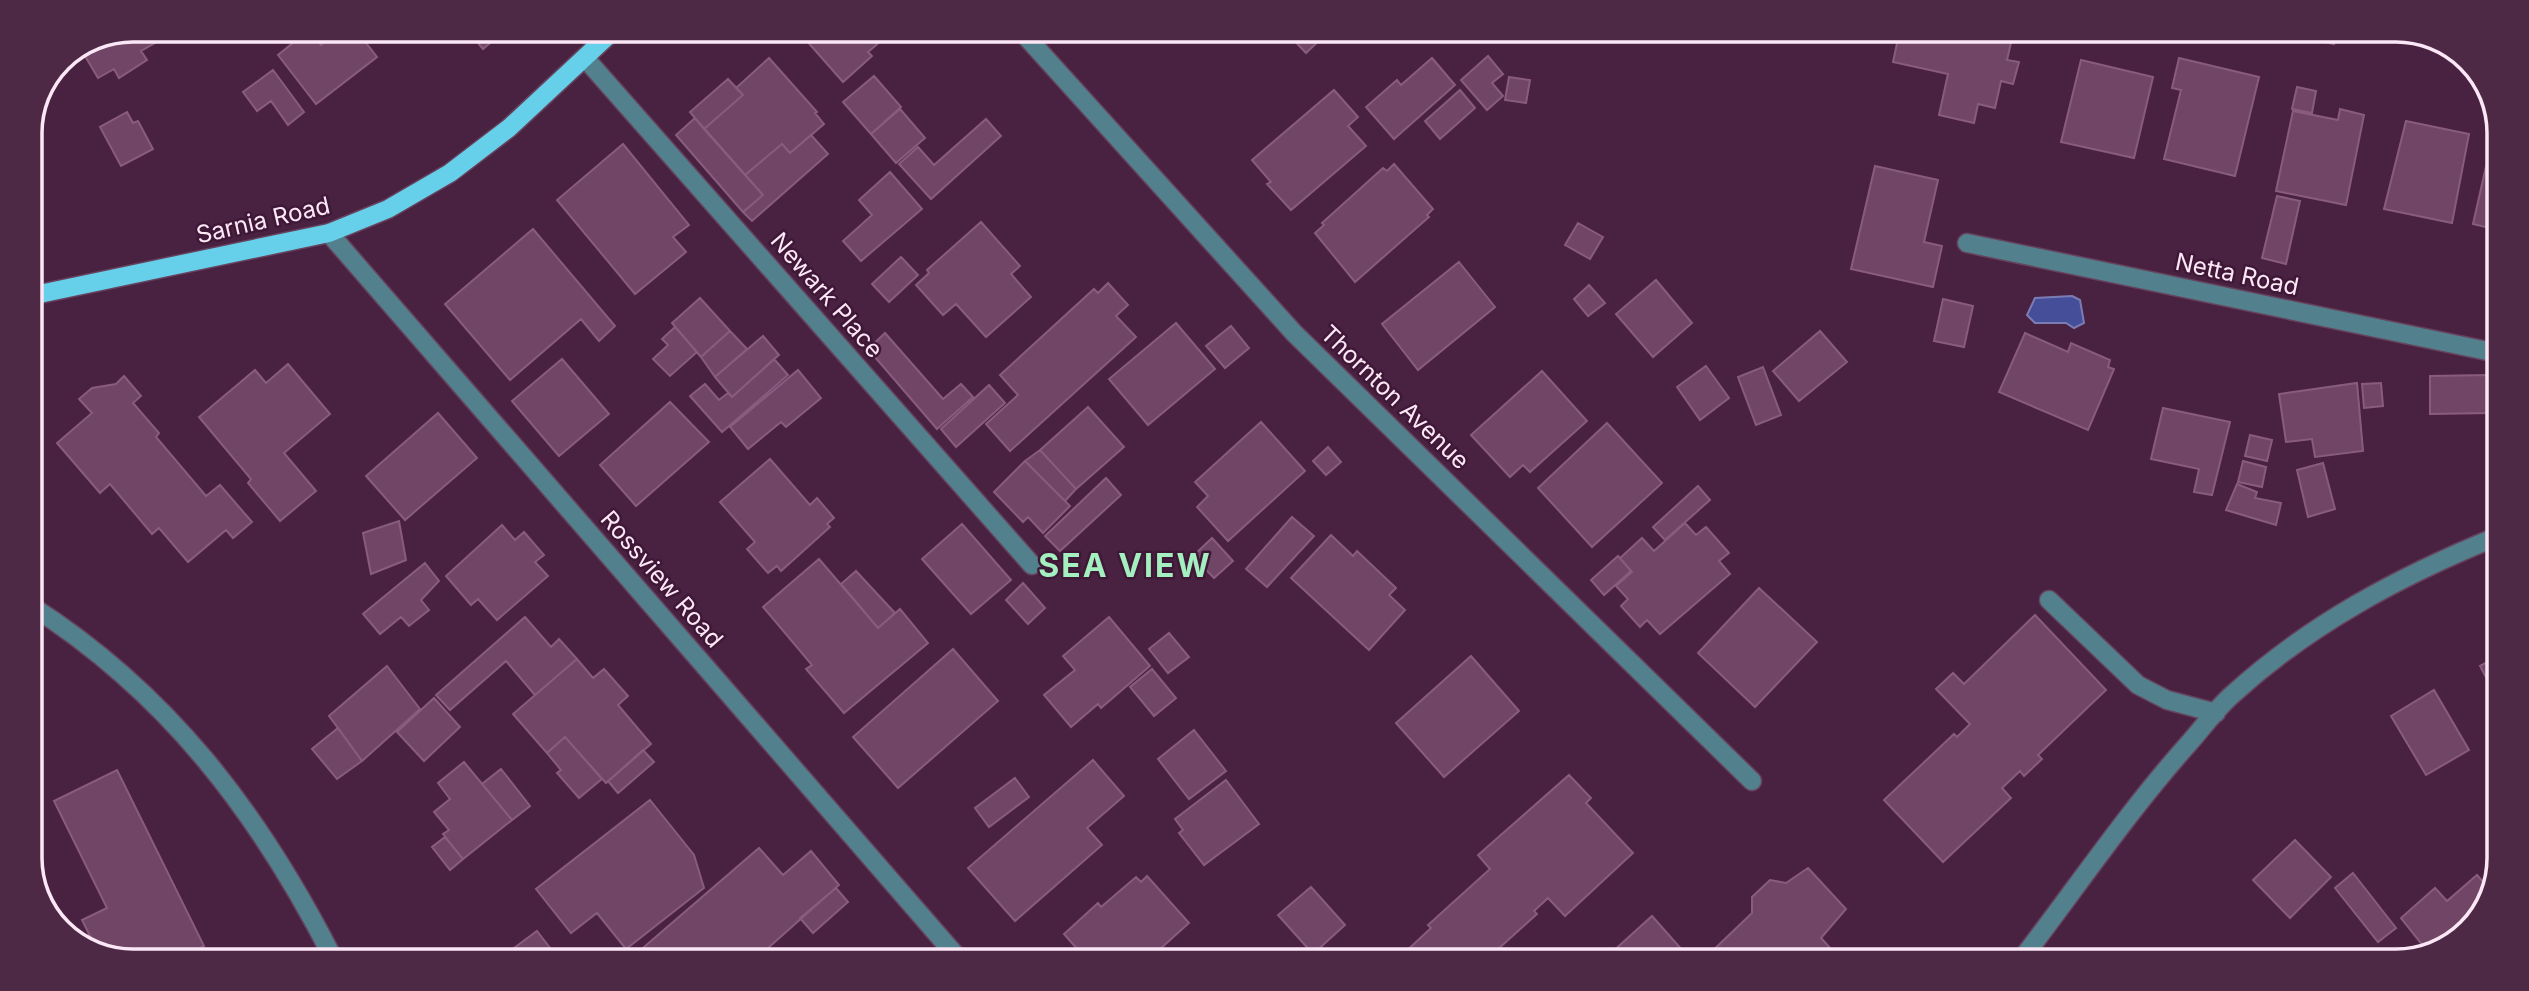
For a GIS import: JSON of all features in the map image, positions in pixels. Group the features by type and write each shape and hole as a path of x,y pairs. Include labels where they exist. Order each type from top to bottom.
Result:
{"main road":[{"name":"Sarnia Road","path":"42,293 329,233 388,209 450,173 509,128 601,42"}],"street":[{"name":"Thornton Avenue","path":"1031,42 1294,333 1752,781"},
{"name":"Newark Place","path":"584,58 1032,565"},
{"name":"Rossview Road","path":"329,233 950,949"},
{"name":"Netta Road","path":"1967,243 2487,351"},
{"path":"2029,949 2150,787 2231,695 2290,647 2358,601 2427,565 2487,541"},
{"path":"2049,600 2138,685 2167,700 2216,713"},
{"path":"42,612 62,625 139,687 194,743 298,889 328,949"}],"water":[{"path":"2072,296 2080,300 2084,323 2074,328 2066,323 2035,323 2027,315 2035,298"}],"building":[{"path":"157,42 141,51 147,60 119,78 114,69 98,78 85,56 115,44"},
{"path":"294,42 319,42 321,45 325,42 365,42 377,57 316,104 278,55"},
{"path":"477,42 491,42 483,49"},
{"path":"808,42 880,42 868,52 872,56 843,82"},
{"path":"1296,42 1318,42 1306,53"},
{"path":"1897,42 2011,42 2007,60 2019,62 2013,84 2001,81 1995,108 1978,104 1974,123 1939,115 1948,74 1893,62"},
{"path":"1488,56 1503,74 1492,83 1503,96 1487,110 1461,80"},
{"path":"769,58 817,112 815,113 824,124 790,153 782,144 745,175 704,129 743,95 736,88"},
{"path":"1432,58 1455,85 1394,139 1366,107 1397,80 1401,85"},
{"path":"2179,58 2259,77 2235,176 2164,159 2181,90 2172,88"},
{"path":"2081,60 2153,77 2134,158 2061,142"},
{"path":"273,70 304,112 288,125 271,101 257,111 243,92"},
{"path":"874,76 901,107 871,134 843,102"},
{"path":"1509,77 1530,80 1526,103 1505,100"},
{"path":"728,79 743,95 704,129 690,112"},
{"path":"2297,87 2316,91 2312,113 2292,109"},
{"path":"1334,90 1358,117 1348,126 1366,146 1291,210 1267,184 1271,182 1252,160"},
{"path":"1460,90 1475,108 1440,139 1425,121"},
{"path":"900,109 925,138 896,163 871,134"},
{"path":"2340,109 2364,115 2346,205 2276,191 2293,111 2338,120"},
{"path":"127,112 133,123 138,121 153,149 121,166 100,127"},
{"path":"695,118 763,195 743,212 676,135"},
{"path":"986,119 1001,136 931,199 899,164 918,147 934,165"},
{"path":"2406,121 2469,134 2452,223 2384,209"},
{"path":"811,135 828,154 752,221 743,212 763,195 745,175 782,144 790,153"},
{"path":"623,144 689,225 673,237 686,252 635,294 557,200"},
{"path":"2487,162 2487,227 2473,224"},
{"path":"1394,164 1433,209 1427,215 1429,217 1355,282 1315,233 1324,225 1322,223 1383,168 1387,171"},
{"path":"1875,166 1938,180 1924,242 1942,246 1933,287 1851,269"},
{"path":"890,172 922,209 861,261 843,241 872,215 859,200"},
{"path":"2277,196 2300,201 2286,264 2262,258"},
{"path":"981,222 1020,266 1011,274 1031,297 986,337 956,304 943,315 916,285 929,273 927,270"},
{"path":"1578,223 1603,237 1590,259 1565,245"},
{"path":"533,229 615,326 599,341 581,319 510,380 445,304"},
{"path":"901,257 918,275 889,302 872,284"},
{"path":"1459,262 1495,307 1418,370 1382,324"},
{"path":"1656,280 1692,323 1653,357 1616,314"},
{"path":"1108,283 1128,305 1116,316 1136,337 1010,451 986,424 1018,395 1000,375 1094,289 1098,293"},
{"path":"1589,285 1605,303 1588,316 1574,299"},
{"path":"700,298 730,331 701,357 672,323"},
{"path":"1943,299 1973,306 1964,347 1934,341"},
{"path":"1176,323 1215,369 1148,425 1109,379"},
{"path":"1231,326 1249,348 1225,368 1206,346"},
{"path":"675,327 697,352 670,376 653,359 668,345 662,339"},
{"path":"730,331 747,349 715,377 701,357"},
{"path":"1820,331 1847,362 1799,401 1773,371"},
{"path":"885,333 943,399 961,384 973,397 937,429 868,349"},
{"path":"2025,333 2068,352 2071,343 2110,360 2108,367 2114,369 2088,430 1999,392"},
{"path":"763,336 779,355 732,397 715,377"},
{"path":"562,359 609,414 559,456 512,401"},
{"path":"774,359 788,375 722,432 690,396 705,384 719,400 728,393 732,397"},
{"path":"288,364 330,414 284,453 316,491 280,521 248,483 251,479 199,417 255,370 266,383"},
{"path":"1706,366 1729,398 1700,420 1677,387"},
{"path":"1763,367 1781,415 1756,425 1738,377"},
{"path":"798,370 821,398 786,427 781,422 748,449 730,427"},
{"path":"1542,371 1587,421 1530,472 1523,465 1510,477 1471,435"},
{"path":"2487,375 2487,413 2430,414 2430,376"},
{"path":"124,376 141,396 133,403 159,433 156,437 206,496 220,485 252,522 233,538 226,530 188,562 159,528 152,534 110,484 100,493 57,443 92,413 79,399 92,388 116,384"},
{"path":"2357,383 2363,451 2315,457 2312,439 2286,442 2279,394"},
{"path":"2381,383 2383,406 2364,408 2362,384"},
{"path":"989,385 1005,403 956,447 941,429"},
{"path":"670,402 709,442 636,506 600,465"},
{"path":"1088,407 1124,447 1076,489 1040,450"},
{"path":"2163,408 2230,422 2212,495 2194,492 2199,469 2151,459"},
{"path":"438,413 477,458 405,520 366,476"},
{"path":"1261,422 1305,471 1228,541 1197,507 1208,496 1195,482"},
{"path":"1607,423 1662,483 1592,547 1538,488"},
{"path":"2250,435 2272,440 2267,461 2245,456"},
{"path":"1328,447 1341,462 1326,475 1313,461"},
{"path":"1040,450 1076,489 1065,501 1025,461"},
{"path":"770,459 810,505 817,498 834,518 827,524 830,527 781,571 777,566 768,573 747,549 755,542 720,502"},
{"path":"1025,461 1070,506 1043,533 1028,517 1023,522 994,492"},
{"path":"2243,461 2266,467 2262,487 2238,482"},
{"path":"2323,463 2335,509 2308,517 2297,470"},
{"path":"1106,478 1121,495 1060,551 1045,536"},
{"path":"2237,484 2257,492 2255,498 2281,503 2276,525 2226,510"},
{"path":"1698,486 1710,500 1665,540 1653,527"},
{"path":"1292,517 1314,536 1267,587 1246,569"},
{"path":"399,521 406,560 371,574 363,533"},
{"path":"1685,523 1696,535 1706,527 1729,553 1719,561 1730,574 1660,634 1647,620 1640,627 1621,606 1628,599 1616,586 1632,572 1620,558 1642,538 1654,551"},
{"path":"962,524 1011,580 971,614 922,559"},
{"path":"502,525 515,540 524,532 544,555 535,562 548,576 497,620 478,599 471,605 446,576"},
{"path":"1331,535 1353,556 1357,551 1396,588 1389,595 1405,610 1369,650 1291,578"},
{"path":"1212,538 1233,561 1214,578 1193,556"},
{"path":"1618,556 1631,571 1604,595 1591,580"},
{"path":"819,559 878,628 900,609 928,643 844,713 806,669 812,665 763,607"},
{"path":"425,563 439,581 421,600 429,610 409,626 401,617 380,634 363,614"},
{"path":"856,571 895,613 878,628 841,584"},
{"path":"1023,583 1045,608 1028,624 1006,600"},
{"path":"1759,588 1817,642 1755,707 1698,653"},
{"path":"2035,615 2106,690 2038,755 2042,759 2024,776 2020,771 2002,788 2011,798 1943,862 1884,800 1954,734 1957,737 1970,724 1936,689 1953,673 1964,684"},
{"path":"525,617 551,647 559,639 577,659 535,695 506,661 450,710 436,695"},
{"path":"1109,617 1150,666 1101,708 1098,704 1071,727 1044,695 1075,670 1063,656"},
{"path":"1169,633 1189,657 1168,673 1149,649"},
{"path":"953,649 998,701 898,788 853,737"},
{"path":"1471,656 1519,711 1444,777 1396,723"},
{"path":"577,659 593,678 604,669 628,696 618,705 651,744 606,783 565,737 547,753 513,714"},
{"path":"2487,662 2487,679 2480,666"},
{"path":"387,666 420,709 362,761 329,716"},
{"path":"1152,669 1176,698 1154,716 1130,687"},
{"path":"2434,690 2469,750 2426,775 2391,716"},
{"path":"434,698 460,727 424,761 397,732"},
{"path":"338,728 362,761 337,779 312,749"},
{"path":"1194,730 1226,771 1189,799 1158,759"},
{"path":"565,737 602,779 579,798 557,773 561,770 547,753"},
{"path":"643,750 654,762 618,793 608,781"},
{"path":"1093,760 1124,796 1087,828 1102,845 1015,921 968,868"},
{"path":"464,762 512,820 463,859 443,834 449,830 434,812 450,799 438,783"},
{"path":"501,769 530,806 512,820 482,784"},
{"path":"117,770 204,946 198,949 133,949 115,947 92,939 82,920 107,908 54,801"},
{"path":"1569,775 1591,798 1586,803 1633,853 1565,916 1548,898 1534,911 1537,914 1498,949 1408,949 1431,928 1428,925 1490,869 1478,855"},
{"path":"1015,778 1029,797 989,827 975,808"},
{"path":"1226,780 1259,824 1204,865 1179,833 1183,830 1175,819"},
{"path":"650,800 694,855 704,888 626,949 597,913 571,933 536,889"},
{"path":"445,837 463,859 450,870 432,847"},
{"path":"2295,840 2331,877 2290,918 2253,880"},
{"path":"759,848 783,875 811,851 839,885 767,949 642,949"},
{"path":"1808,868 1846,909 1821,938 1831,949 1714,949 1752,913 1752,897 1770,880 1786,883"},
{"path":"2353,873 2396,928 2378,942 2335,888"},
{"path":"2477,875 2483,882 2468,914 2447,934 2422,945 2401,918 2435,888 2447,901"},
{"path":"1147,876 1189,923 1160,949 1077,949 1064,934 1098,903 1101,907 1136,877 1141,882"},
{"path":"1311,887 1345,925 1319,949 1309,949 1278,915"},
{"path":"836,888 848,902 813,933 800,918"},
{"path":"1652,916 1681,949 1615,949"},
{"path":"537,931 551,949 513,949"}],"district":[{"name":"SEA VIEW","path":"1125,565"}]}
